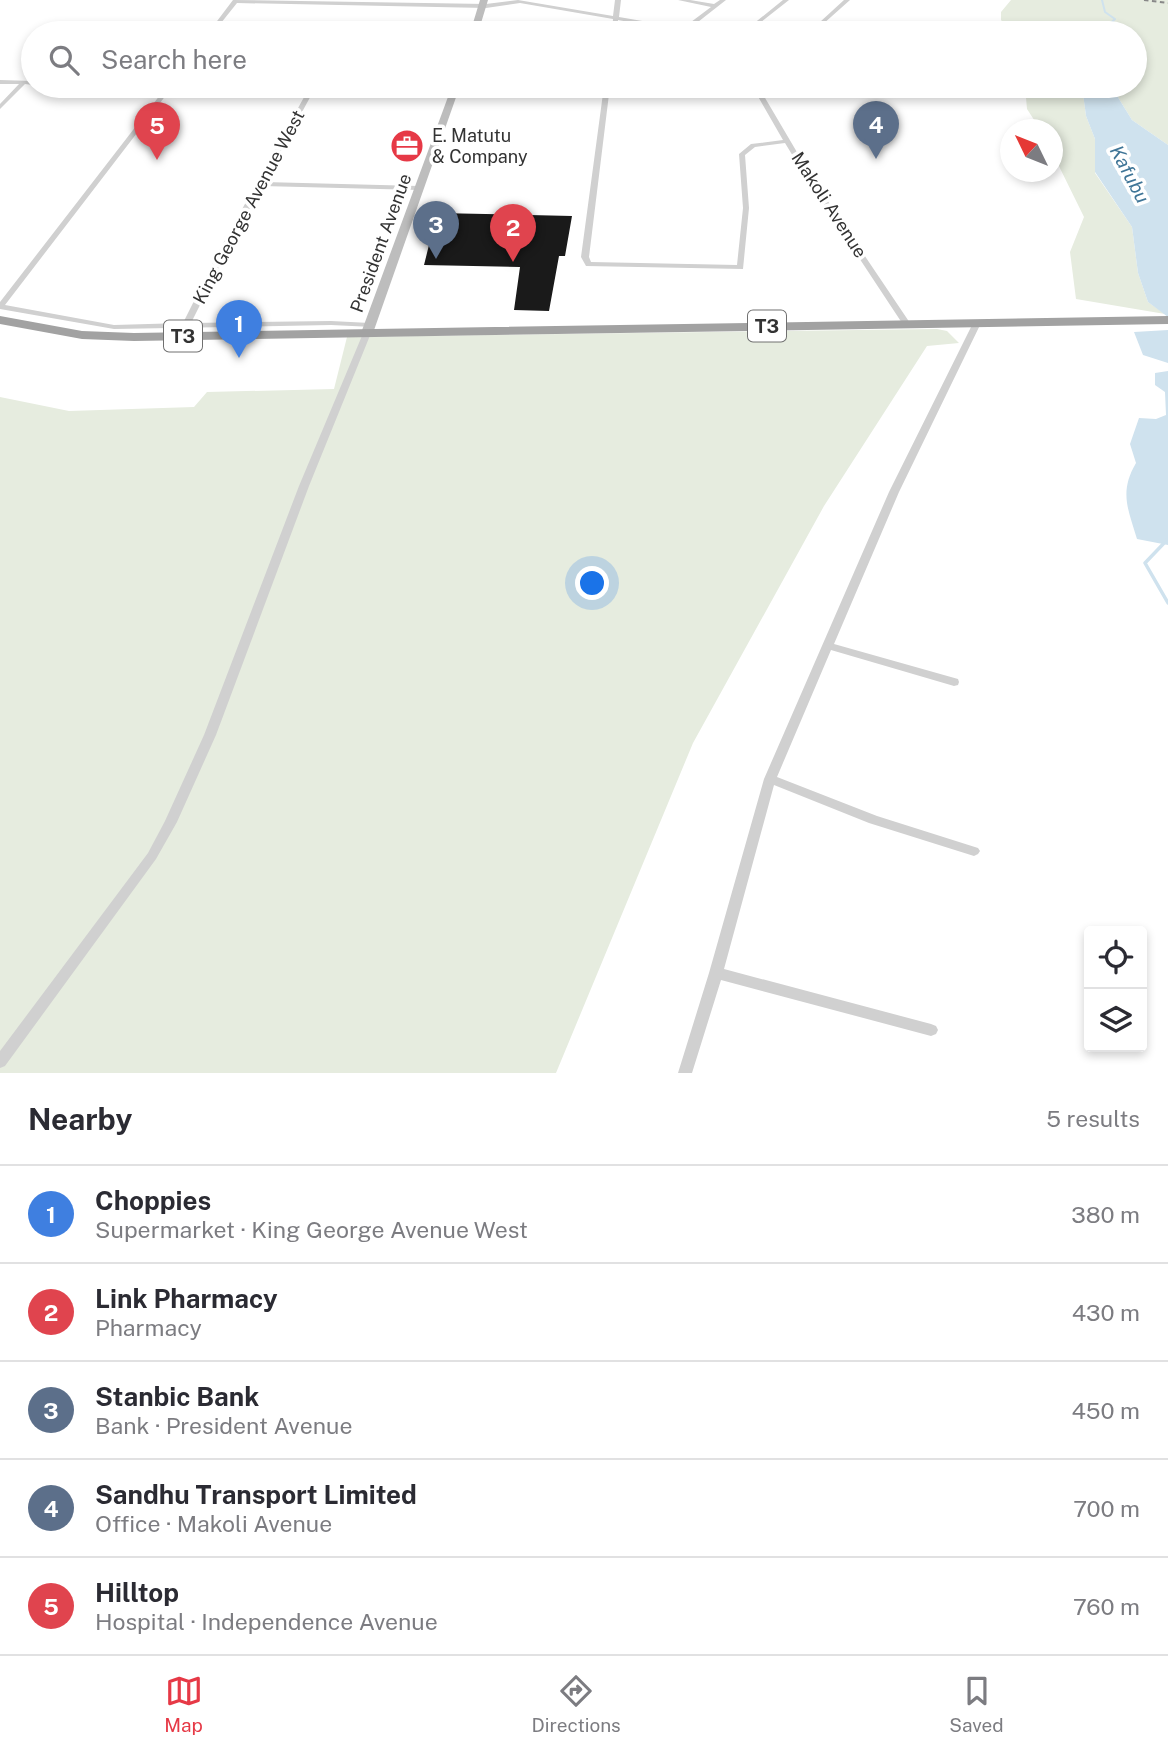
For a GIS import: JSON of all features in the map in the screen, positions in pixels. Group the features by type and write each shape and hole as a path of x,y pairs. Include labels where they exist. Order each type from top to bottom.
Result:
{"highway":[{"name":"T3","path":"0,320 71,334 110,337 369,329 1167,320"}],"main road":[{"path":"479,21 485,4"},
{"name":"President Avenue","path":"369,329 452,98"}],"street":[{"path":"219,21 236,0 485,4 519,2"},
{"path":"501,0 633,21"},
{"path":"616,21 618,0"},
{"path":"681,0 716,6"},
{"path":"696,21 723,0"},
{"path":"759,21 786,0"},
{"path":"823,21 847,0"},
{"path":"0,82 21,82"},
{"path":"0,107 21,85"},
{"path":"0,1062 152,856 171,822 210,736 304,486 369,329 331,323 114,327 0,307 161,98"},
{"name":"King George Avenue West","path":"186,326 307,98"},
{"path":"605,98 585,257 589,264 740,267 746,208 742,153 753,145 787,141"},
{"name":"Makoli Avenue","path":"762,98 905,323"},
{"path":"260,184 419,188"},
{"path":"684,1073 716,973 770,779 894,492 976,323"},
{"path":"829,646 954,682"},
{"path":"770,779 864,816 974,850"},
{"path":"716,973 931,1030"}],"shaded area":[{"path":"1011,0 1168,0 1168,145 1132,120 1118,98 1147,98 1147,21 1002,21 1001,12"},
{"path":"1026,98 1084,98 1086,116 1095,139 1095,173 1132,227 1138,273 1148,302 1165,314 1076,299 1070,252 1084,217 1063,174 1063,119 1034,119 1027,109"},
{"path":"947,331 959,343 927,346 824,506 693,743 556,1073 0,1073 0,397 69,411 194,407 207,392 334,389 347,337"}],"water":[{"path":"1084,98 1118,98 1132,120 1168,145 1168,317 1148,302 1138,273 1132,227 1095,172 1095,139 1086,116"},
{"path":"1168,330 1168,363 1143,355 1134,332"},
{"path":"1168,371 1168,545 1137,539 1126,492 1136,463 1130,444 1139,418 1156,419 1166,415 1165,392 1155,385 1155,373"}],"building":[{"path":"437,213 572,216 565,256 559,256 549,311 514,310 520,267 424,265"}],"waterway":[{"name":"Kafubu","path":"1102,0 1105,12 1115,19 1113,21"},
{"name":"Kafubu","path":"1168,539 1145,563 1168,603"}],"railway":[{"path":"1144,0 1168,3"}],"place":[{"name":"E. Matutu & Company","path":"407,146"},
{"name":"Sandhu Transport Limited","path":"876,159"},
{"name":"Hilltop","path":"157,160"},
{"name":"Stanbic Bank","path":"436,259"},
{"name":"Link Pharmacy","path":"513,262"},
{"name":"Choppies","path":"239,358"}]}
